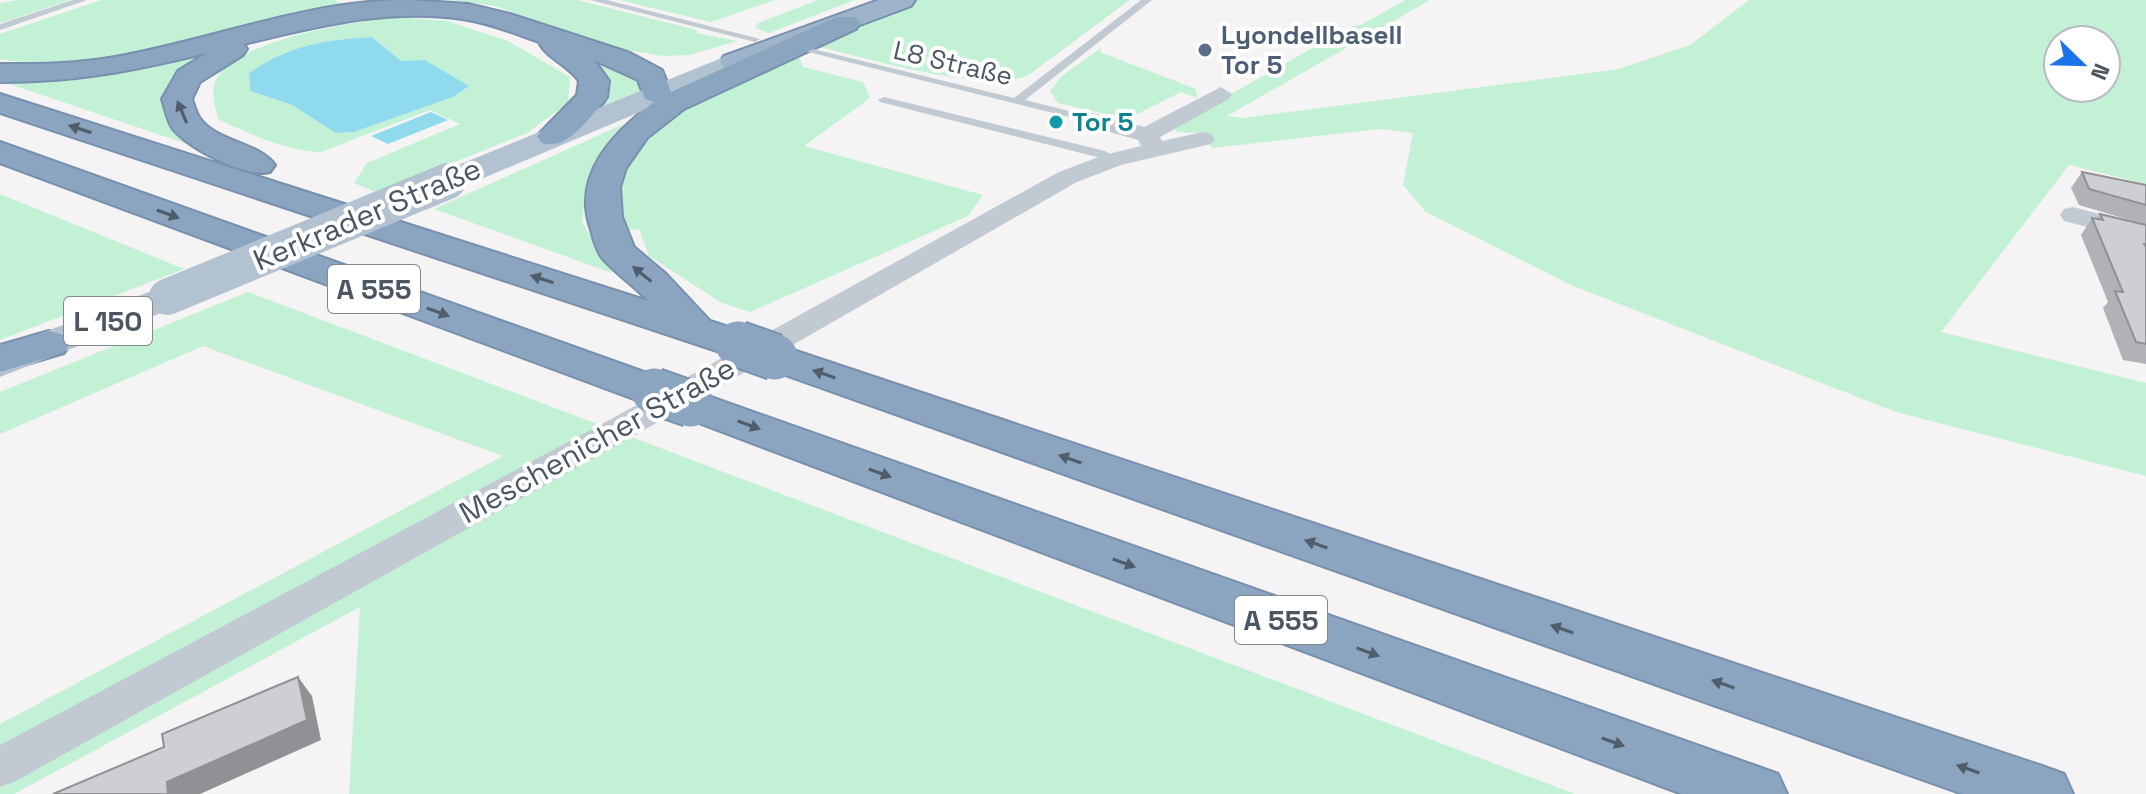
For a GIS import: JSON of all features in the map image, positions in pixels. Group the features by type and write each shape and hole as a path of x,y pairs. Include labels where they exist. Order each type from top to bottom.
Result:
{"highway":[{"name":"Kerkrader Straße","path":"734,62 877,0"},
{"name":"Kerkrader Straße","path":"734,62 857,12 902,0"},
{"path":"0,73 57,73 115,66 357,10 435,8 500,20 620,59 657,65 691,62 733,52 857,12"},
{"path":"696,330 652,282 617,252 604,217 603,187 609,167 636,131 673,102 857,12"},
{"path":"307,21 251,40 188,77 177,99 186,124 223,149 421,239"},
{"path":"540,35 583,65 594,81 592,97 553,136"},
{"path":"620,59 652,76 656,93"},
{"name":"A 555","path":"0,103 696,330 2042,794"},
{"name":"A 555","path":"0,152 1756,794"},
{"path":"0,174 95,187"}],"main road":[{"name":"Kerkrader Straße","path":"0,361 167,297 734,62"}],"street":[{"path":"1093,120 1151,142 1221,94"},
{"name":"Meschenicher Straße","path":"0,767 638,418 1068,177 1151,142 1203,139"},
{"path":"2073,215 2146,234"}],"lane":[{"path":"0,27 82,0"},
{"path":"595,0 755,39"},
{"path":"1017,101 1147,0"},
{"name":"L8 Straße","path":"801,49 1093,120"},
{"path":"884,100 1101,154 1113,160"}],"green space":[{"path":"71,0 0,23 0,3"},
{"path":"101,0 335,0 343,5 173,48 129,56 86,62 43,63 0,59 0,34"},
{"path":"451,0 577,0 697,30 696,33 737,41 689,55 662,56 616,48 495,6"},
{"path":"619,0 775,0 711,22"},
{"path":"818,0 855,0 769,33 755,28 758,23"},
{"path":"918,0 1130,0 1027,76 1006,80 951,77 811,45"},
{"path":"1405,0 1430,0 1227,116 1244,118 1619,69 1690,45 1749,0 2146,0 2146,184 2069,165 1941,332 2146,383 2146,476 1896,412 1571,285 1426,212 1403,185 1413,133 1380,129 1212,148 1200,133 1176,132 1174,126 1350,27 1363,24"},
{"path":"395,17 447,21 508,41 570,77 568,103 527,133 378,193 354,183 367,163 460,124 430,110 321,152 281,145 218,119 213,96 215,82 226,67 244,55 296,36","holes":["372,37 401,62 425,60 468,86 453,97 354,132 337,133 292,105 250,91 249,73 293,50 322,42"]},
{"path":"240,40 170,94 220,155 0,81"},
{"path":"1101,48 1100,52 1196,89 1197,98 1181,92 1127,119 1058,103 1050,91 1062,76"},
{"path":"789,54 799,57 803,67 863,82 870,98 804,146 983,195 968,216 750,312 722,303 649,256 639,229 626,230 615,201 626,160 665,117"},
{"path":"592,59 630,70 646,89 602,107 605,75"},
{"path":"624,124 588,178 582,221 612,273 434,209"},
{"path":"0,194 184,269 0,340"},
{"path":"248,292 1575,794 349,794 360,607 14,794 0,794 0,724 503,456 203,346 0,434 0,392"}],"water":[{"path":"372,37 401,61 425,60 469,86 453,97 354,132 336,133 292,105 250,91 249,73 279,56 322,42"},
{"path":"431,112 448,120 388,144 371,136"}],"building":[{"path":"2082,172 2146,185 2146,205 2089,189"},
{"path":"2100,214 2146,225 2146,344 2136,342 2115,291 2123,292 2092,218 2103,220"},
{"path":"298,677 307,720 167,782 168,794 53,794 164,747 162,734"}],"place":[{"name":"Lyondellbasell Tor 5","path":"1205,50"},
{"name":"Tor 5","path":"1056,122"}]}
